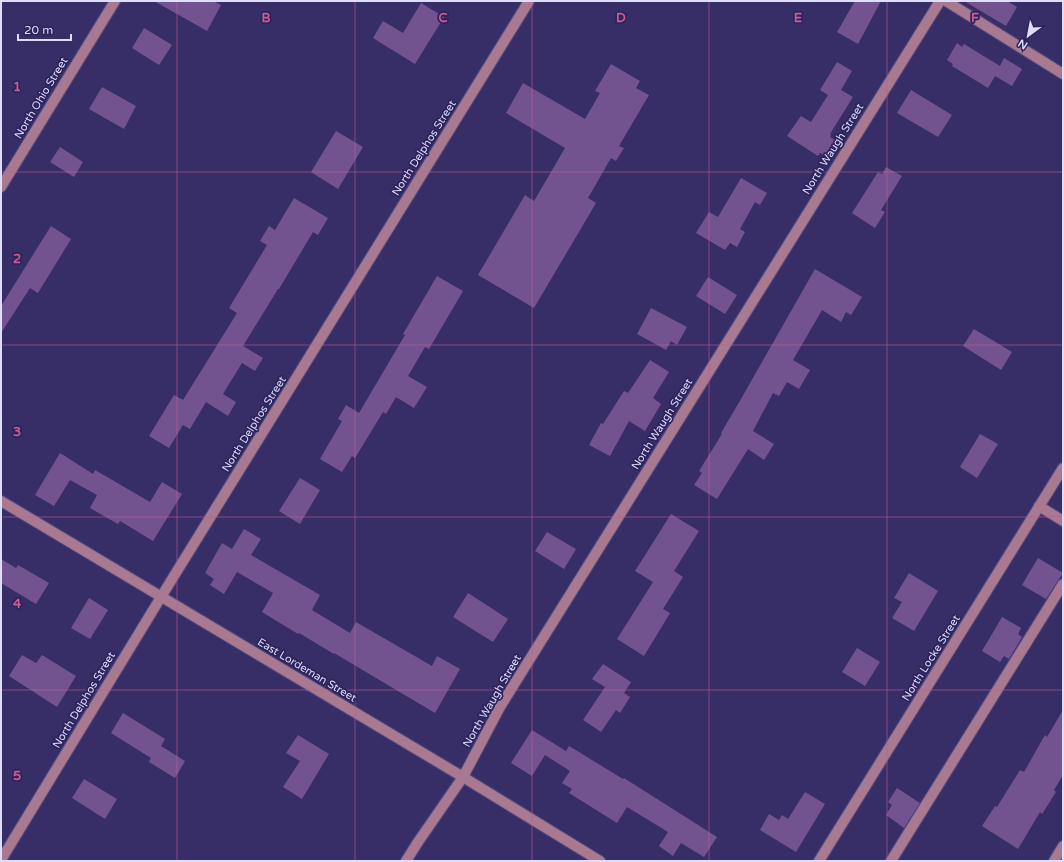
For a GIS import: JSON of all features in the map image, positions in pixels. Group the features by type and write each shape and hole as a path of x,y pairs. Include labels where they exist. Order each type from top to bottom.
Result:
{"street":[{"name":"North Ohio Street","path":"1,187 115,1"},
{"name":"North Delphos Street","path":"1,860 161,597 530,1"},
{"name":"North Waugh Street","path":"406,861 463,778 500,707 940,1"},
{"path":"946,1 1063,74"},
{"name":"North Locke Street","path":"819,861 1063,468"},
{"name":"East Lordeman Street","path":"1,501 600,861"},
{"path":"1039,506 1063,521"},
{"path":"891,861 1063,584"},
{"path":"1054,861 1063,846"}],"building":[{"path":"154,1 213,1 221,5 207,31"},
{"path":"855,1 881,1 858,44 837,32"},
{"path":"964,1 1007,1 1017,7 1006,26"},
{"path":"421,3 444,17 415,64 373,38 383,21 403,33"},
{"path":"144,28 172,45 159,65 132,48"},
{"path":"957,43 962,47 964,44 1000,66 1004,58 1022,69 1012,86 995,76 988,88 952,66 953,64 947,60"},
{"path":"837,62 852,71 841,90 853,97 830,134 830,137 835,140 825,156 820,153 818,156 787,136 801,116 811,122 828,95 820,90"},
{"path":"611,64 640,81 636,88 649,95 619,146 624,148 616,161 611,158 588,198 596,203 534,308 478,275 525,195 534,201 565,148 506,113 523,83 585,119 600,93 595,91"},
{"path":"102,87 136,106 124,129 89,109"},
{"path":"911,90 952,115 938,137 897,113"},
{"path":"336,131 363,147 338,189 311,172"},
{"path":"60,147 83,162 74,177 50,162"},
{"path":"886,167 902,176 881,210 885,212 875,228 852,213 878,172 882,174"},
{"path":"741,178 767,193 760,205 755,202 740,229 745,232 737,247 730,243 725,250 696,233 709,212 718,217"},
{"path":"294,198 328,218 318,235 313,232 243,346 263,358 255,371 242,363 223,394 236,402 228,416 206,402 190,429 183,425 169,448 149,436 174,395 183,400 237,313 229,308 267,245 260,241 269,226 275,230"},
{"path":"51,226 71,239 38,293 30,288 1,333 1,306"},
{"path":"815,269 862,297 851,315 846,312 841,322 822,310 793,360 810,370 799,389 787,382 779,396 773,393 753,431 774,444 764,460 748,449 717,499 694,485 702,473 699,471 722,434 721,433"},
{"path":"437,276 463,291 429,349 425,347 408,376 427,387 414,408 396,397 386,414 383,412 355,458 352,456 342,472 320,459 342,421 338,419 346,405 359,413 405,335 403,334"},
{"path":"708,277 737,295 725,314 696,296"},
{"path":"651,308 687,327 677,345 671,341 666,350 637,334"},
{"path":"974,329 1012,352 1001,370 963,346"},
{"path":"650,360 669,372 653,398 661,404 645,431 629,421 610,456 589,445 601,423 603,424 624,391 628,393"},
{"path":"980,434 998,444 977,478 960,467"},
{"path":"60,453 93,474 95,470 150,502 162,482 182,494 153,541 120,521 118,524 90,508 97,495 70,480 54,506 35,495"},
{"path":"300,478 320,490 300,524 279,511"},
{"path":"671,514 699,531 674,571 683,577 663,609 670,613 644,656 617,639 653,582 635,571"},
{"path":"244,529 261,539 251,555 320,595 312,610 350,633 356,622 432,666 437,656 460,669 435,713 262,612 273,593 237,572 224,594 210,585 214,579 205,573 222,543 232,549"},
{"path":"547,532 576,549 564,569 535,551"},
{"path":"1038,558 1063,573 1046,599 1022,585"},
{"path":"1,559 16,568 18,565 49,583 36,604 1,583"},
{"path":"909,573 938,591 914,631 892,618 902,602 894,598"},
{"path":"468,593 508,619 493,642 453,617"},
{"path":"89,598 108,610 90,639 71,628"},
{"path":"1002,617 1021,628 1018,634 1022,637 1009,659 1004,656 1000,662 982,651"},
{"path":"857,648 880,662 865,686 842,672"},
{"path":"22,655 36,663 42,655 76,676 57,707 9,676"},
{"path":"603,664 631,682 624,693 630,697 620,713 616,710 601,732 583,720 605,687 592,679"},
{"path":"1063,710 1063,775 1054,790 1056,792 1042,814 1040,812 1018,849 982,826 995,806 997,807 1020,770 1024,772 1045,735 1047,737"},
{"path":"123,713 165,739 161,746 185,761 175,778 149,762 151,758 111,733"},
{"path":"532,730 566,751 569,746 623,779 624,778 717,837 704,857 681,843 673,856 659,846 668,832 627,807 617,823 569,793 572,789 562,783 570,771 545,755 532,776 511,763"},
{"path":"298,735 329,754 302,799 283,787 300,761 286,753"},
{"path":"84,779 117,799 105,819 72,798"},
{"path":"897,788 920,803 904,828 886,815 892,805 888,802"},
{"path":"805,792 825,804 796,852 760,830 769,814 779,820 782,815 788,819"}]}
